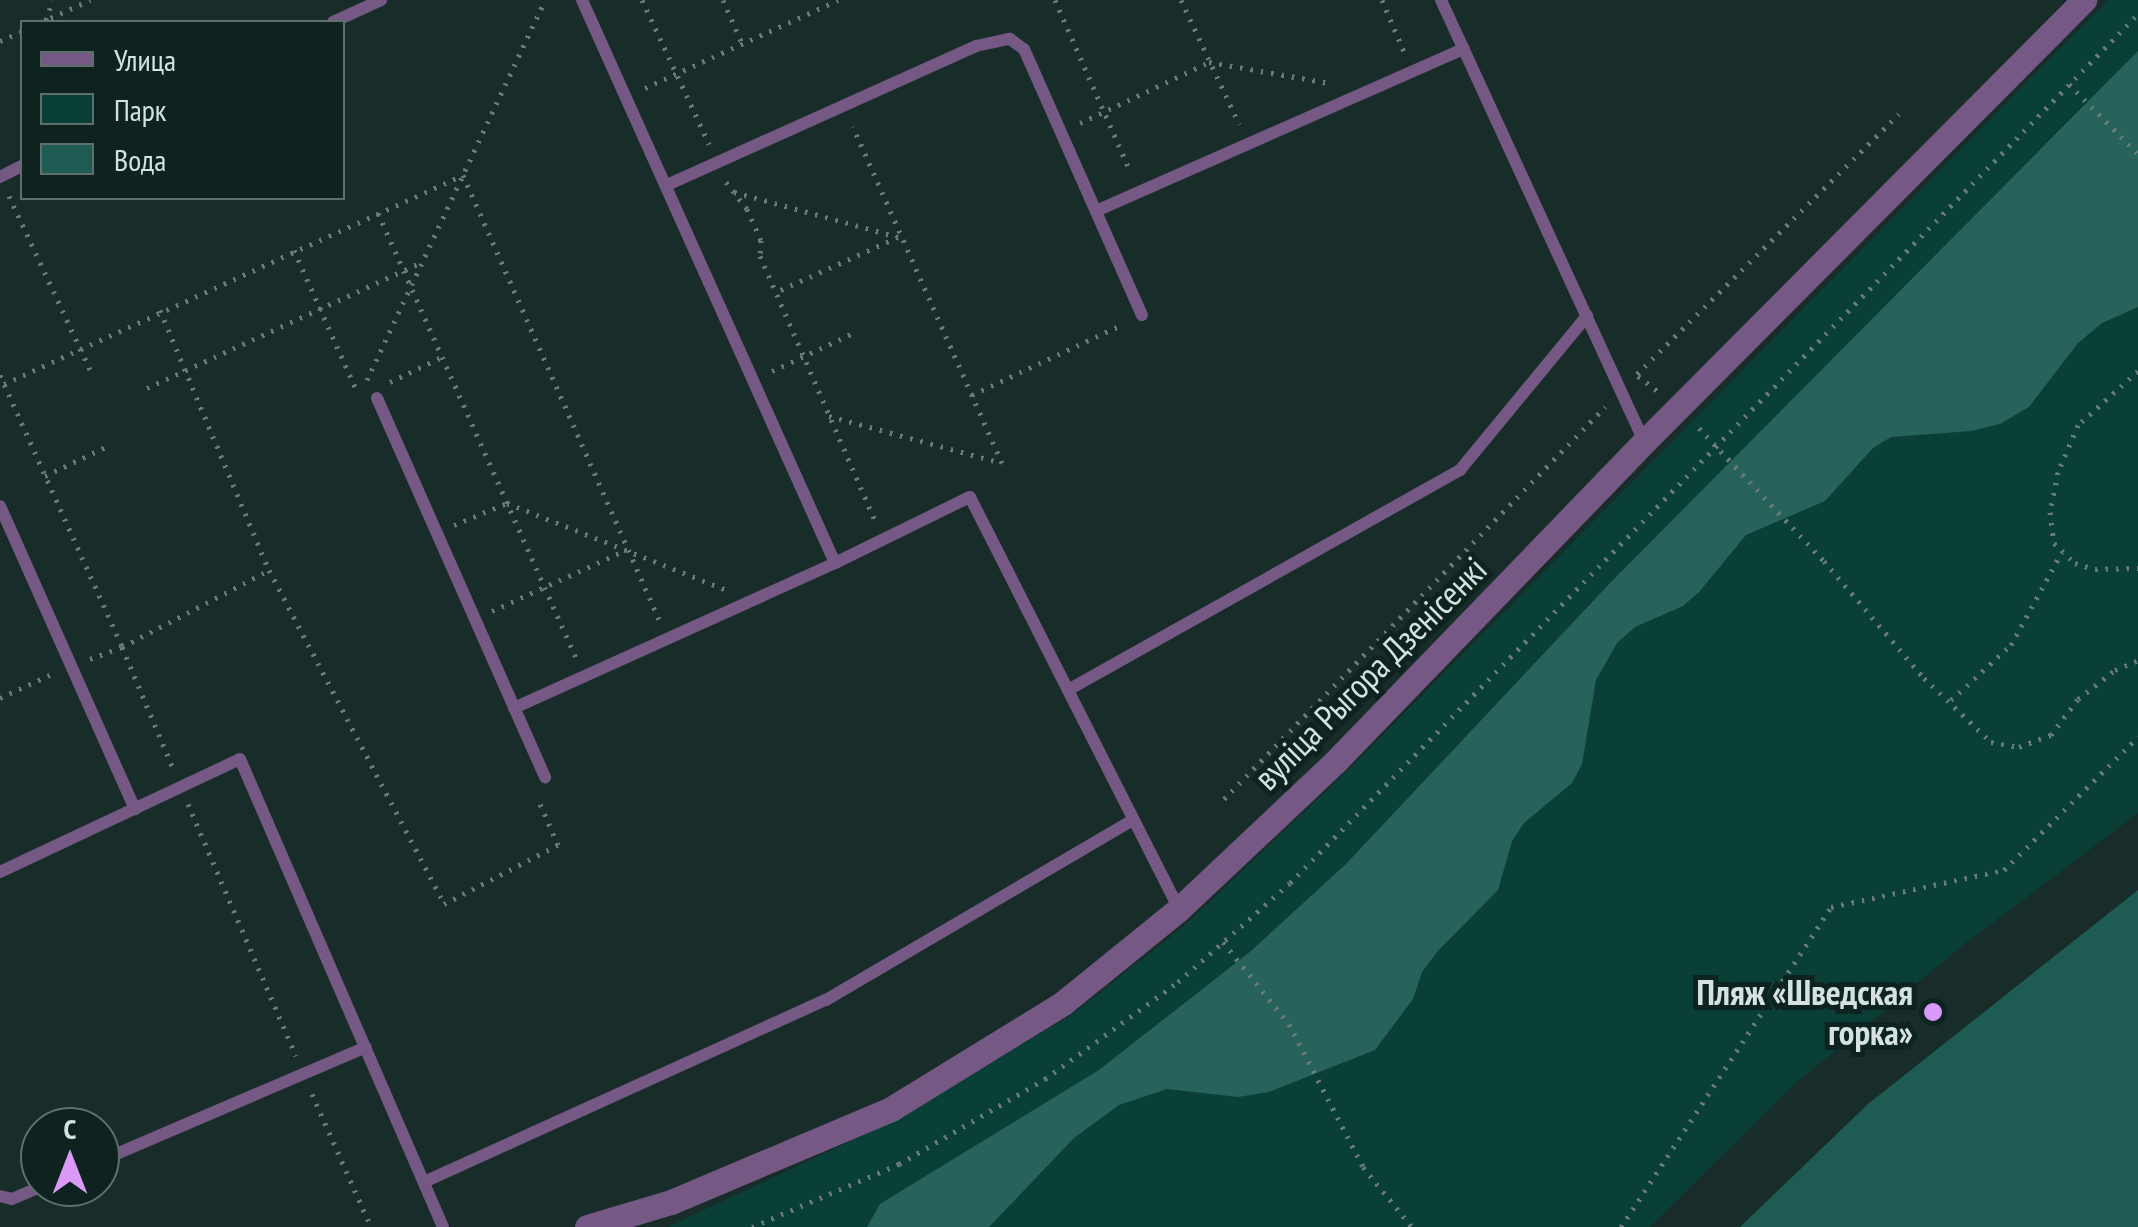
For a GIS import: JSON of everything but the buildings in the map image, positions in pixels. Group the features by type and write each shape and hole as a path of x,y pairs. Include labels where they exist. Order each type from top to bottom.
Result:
{"street":[{"name":"вуліца Рыгора Дзенісенкі","path":"587,1227 671,1202 891,1109 1064,1004 1180,909 1335,762 1644,442 2084,0"}],"lane":[{"path":"337,20 381,0"},
{"path":"582,0 835,563"},
{"path":"1441,0 1644,442"},
{"path":"667,185 976,46 1010,39 1024,49 1142,315"},
{"path":"1096,211 1464,49"},
{"path":"1068,690 1460,470 1586,316"},
{"path":"376,393 545,776"},
{"path":"514,708 835,563 970,497 1180,909"},
{"path":"0,506 135,809"},
{"path":"0,872 240,760 443,1227"},
{"path":"424,1182 826,1000 1133,820"},
{"path":"120,1152 366,1046"}],"path":[{"path":"45,20 90,0"},
{"path":"294,250 359,396 545,0"},
{"path":"642,0 731,192 748,209 802,358 876,524"},
{"path":"722,0 742,44"},
{"path":"626,96 838,0"},
{"path":"1055,0 1140,194"},
{"path":"1181,0 1248,143"},
{"path":"1382,0 1412,70"},
{"path":"752,1227 899,1164 1045,1079 1178,982 1290,883 2138,14"},
{"path":"1062,131 1209,62 1371,90"},
{"path":"2069,84 2138,154"},
{"path":"828,416 1002,464 898,236 844,105"},
{"path":"1632,380 1899,114"},
{"path":"4,384 463,175"},
{"path":"463,175 668,638"},
{"path":"0,177 93,376"},
{"path":"731,192 898,236"},
{"path":"378,213 584,676"},
{"path":"776,292 898,236"},
{"path":"147,388 422,262"},
{"path":"160,310 269,570 444,904 558,845 534,791"},
{"path":"972,395 1142,315"},
{"path":"752,380 856,332"},
{"path":"376,393 442,357"},
{"path":"2138,371 2078,425 2058,472 2050,512 2054,543 2062,552 2095,570 2138,568"},
{"path":"0,375 122,647 371,1227"},
{"path":"1224,799 1609,403"},
{"path":"1716,443 1924,678 1991,742 2018,747 2051,735 2078,699 2115,670 2138,660"},
{"path":"44,476 108,446"},
{"path":"437,532 507,504 753,600"},
{"path":"475,618 626,550"},
{"path":"1950,700 2011,645 2062,552"},
{"path":"122,647 269,570"},
{"path":"1621,1227 1831,908 2004,870 2138,737"},
{"path":"1223,942 1289,1024 1363,1167 1412,1227"}],"green space":[{"path":"2108,0 2138,0 2138,813 1967,942 1791,1087 1650,1227 668,1227 893,1121 1070,1016 1183,927 1345,773"}],"shaded area":[{"path":"2138,51 2138,307 2102,323 2078,343 2029,407 2000,424 1971,431 1891,437 1873,448 1825,501 1746,535 1683,606 1635,627 1617,643 1596,680 1582,764 1572,783 1524,823 1512,841 1498,890 1437,952 1422,972 1413,999 1375,1050 1269,1092 1238,1097 1167,1089 1119,1105 1074,1138 989,1227 867,1227 880,1204 1099,1070 1251,951 1346,864 1612,581"}],"water":[{"path":"2138,890 2138,1227 1740,1227 1868,1104"}],"place":[{"name":"Пляж «Шведская горка»","path":"1933,1012"}]}
